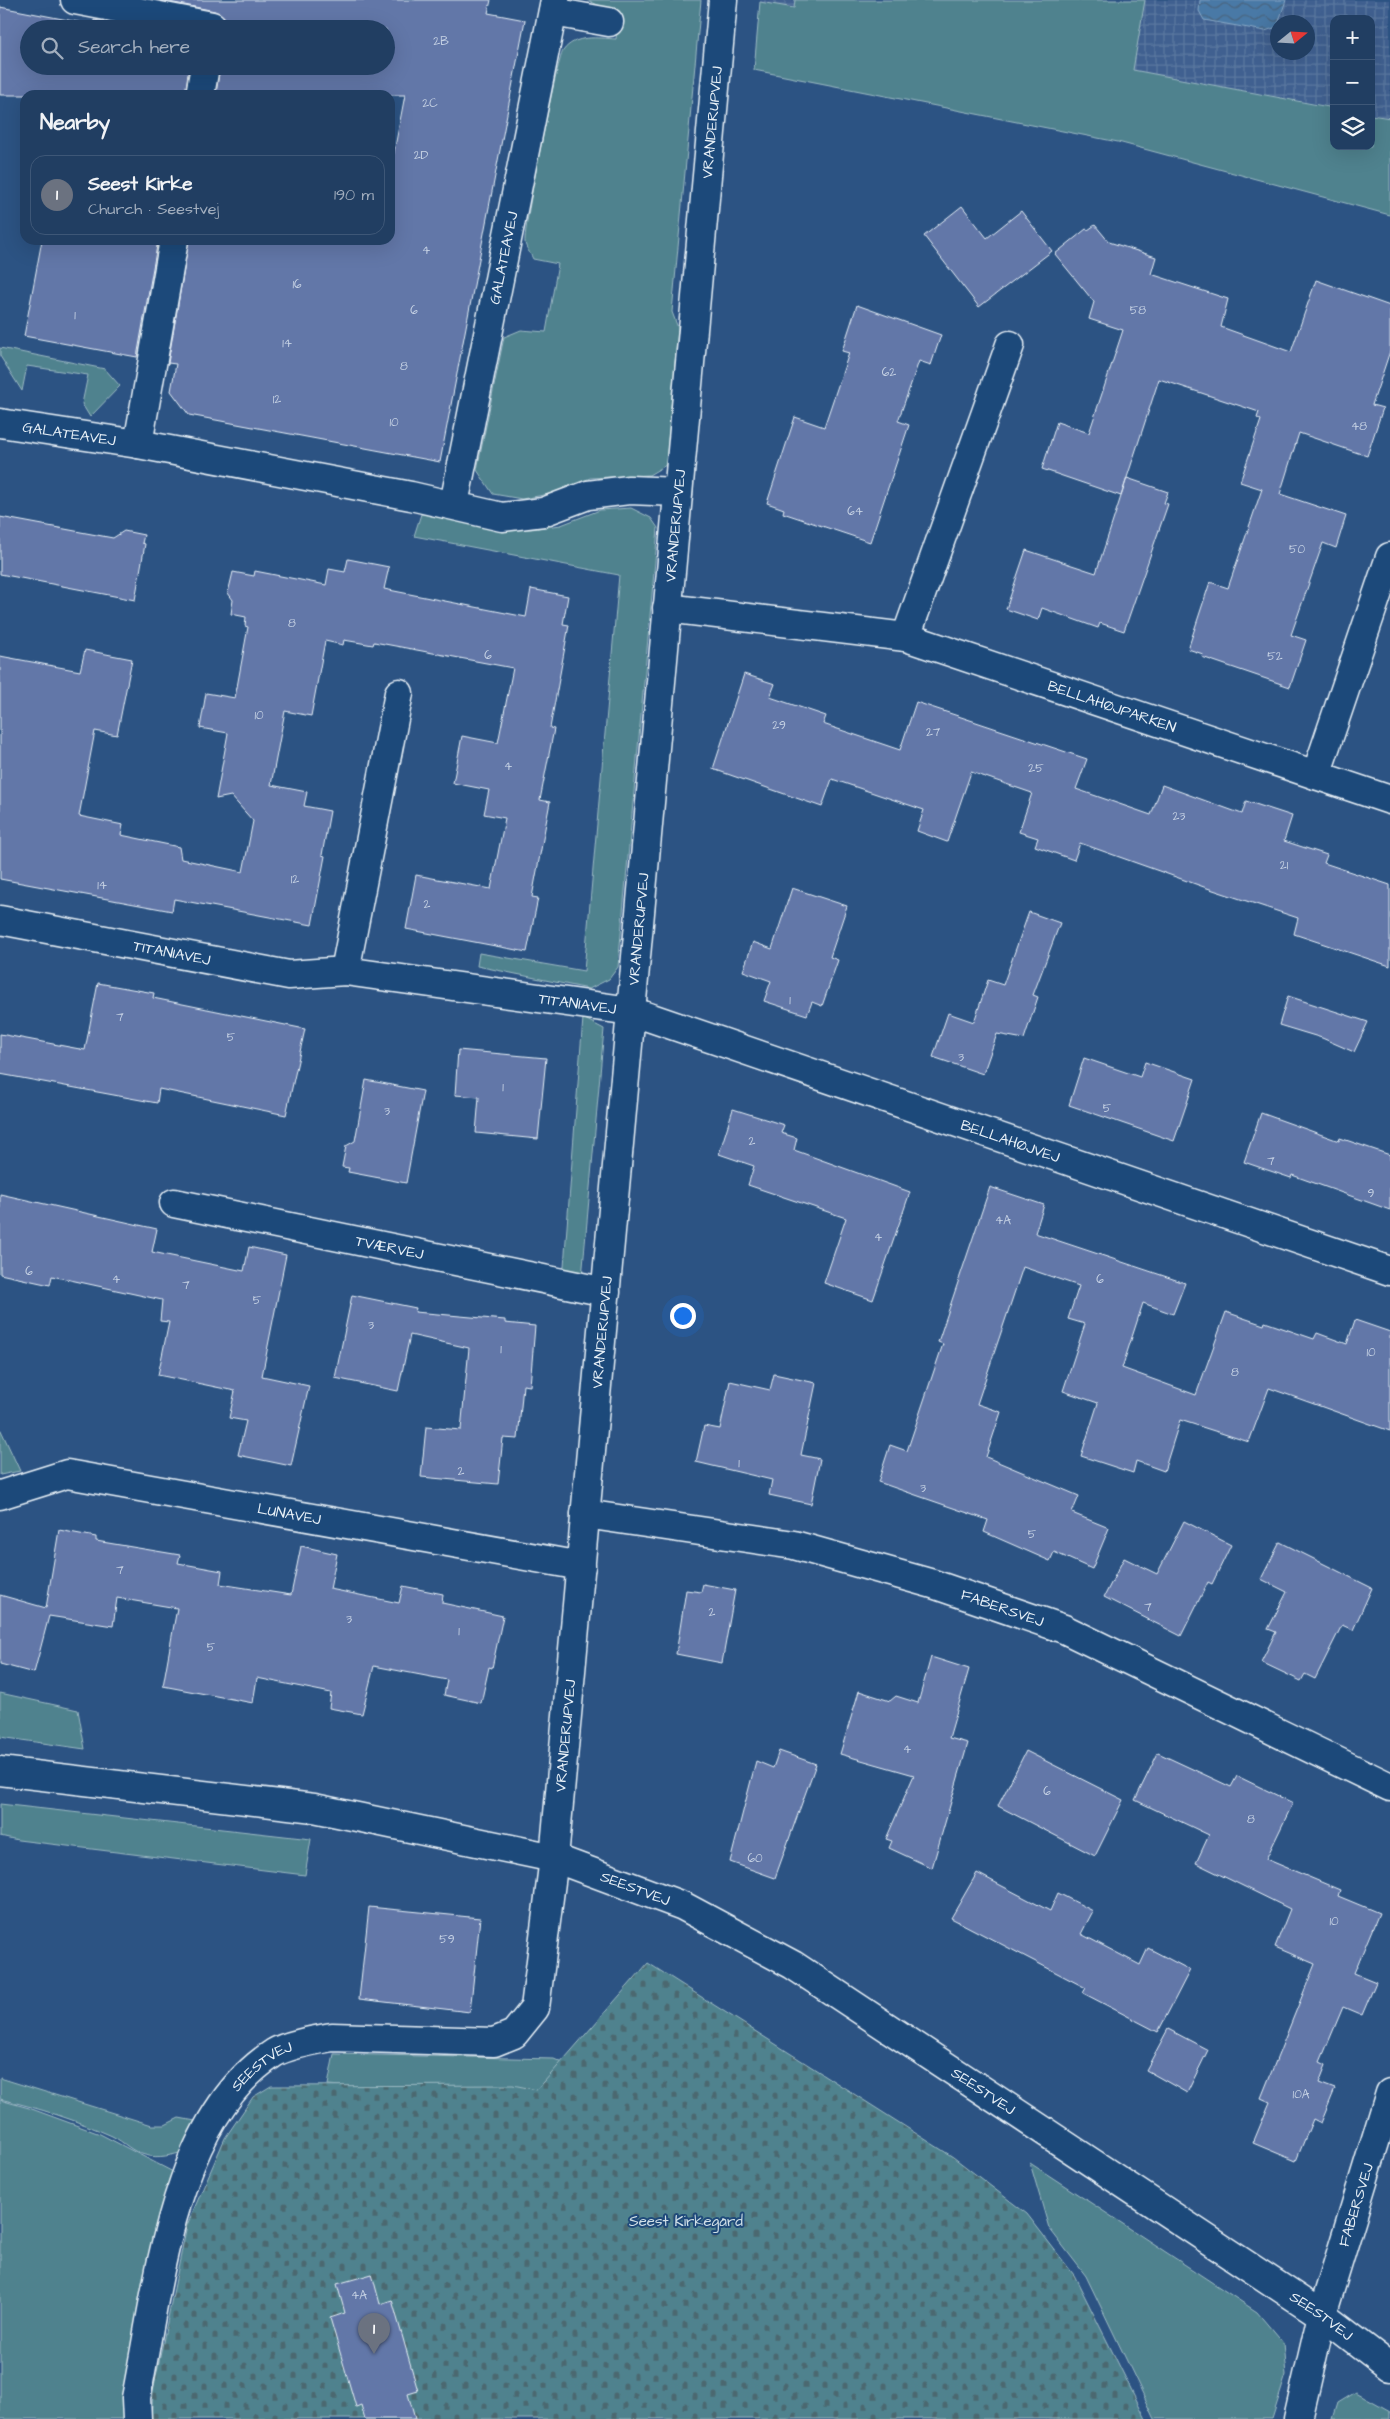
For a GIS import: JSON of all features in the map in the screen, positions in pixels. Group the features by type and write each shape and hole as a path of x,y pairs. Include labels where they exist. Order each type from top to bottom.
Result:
{"street":[{"path":"75,0 180,20"},
{"name":"VRANDERUPVEJ","path":"554,1858 723,0"},
{"name":"GALATEAVEJ","path":"454,504 554,6 609,22"},
{"path":"201,90 203,75"},
{"path":"138,444 173,245"},
{"path":"906,637 1010,345"},
{"name":"GALATEAVEJ","path":"0,423 138,444 454,504 502,517 543,512 588,495 629,490 678,492"},
{"path":"1316,775 1390,557"},
{"name":"BELLAHØJPARKEN","path":"667,608 906,637 1390,800"},
{"path":"345,971 399,693"},
{"name":"TITANIAVEJ","path":"0,920 289,975 345,971 631,1011"},
{"name":"BELLAHØJVEJ","path":"631,1011 1390,1271"},
{"name":"TVÆRVEJ","path":"174,1203 606,1292"},
{"name":"LUNAVEJ","path":"0,1495 67,1474 581,1566"},
{"name":"FABERSVEJ","path":"586,1514 794,1545 943,1587 1064,1629 1390,1787"},
{"name":"SEESTVEJ","path":"0,1771 314,1808 554,1858 683,1906 792,1965 1322,2315 1390,2367"},
{"name":"SEESTVEJ","path":"137,2419 136,2398 172,2216 202,2136 236,2086 275,2053 332,2037 494,2042 514,2034 535,2008 554,1858"},
{"name":"FABERSVEJ","path":"1298,2419 1322,2315 1390,2093"}],"shaded area":[{"path":"760,0 1390,0 1390,118 1375,115 1375,15 1330,15 1330,106 760,2"}],"green space":[{"path":"587,0 701,0 672,312 678,328 666,465 649,475 590,478 560,492 522,499 493,494 477,470 504,337 521,330 546,332 558,264 533,259 525,242 548,112 563,51 580,39 616,39 618,14"},
{"path":"795,0 1145,0 1133,70 1330,107 1330,150 1375,150 1375,116 1390,118 1390,215 1118,142 754,70 760,2 794,8"},
{"path":"0,348 105,369 120,386 90,417 82,404 88,375 27,366 22,391 0,356"},
{"path":"631,508 651,518 658,528 618,967 609,979 589,989 477,966 479,953 584,971 619,575 414,536 421,514 500,528 531,529 561,525 600,510"},
{"path":"583,1018 604,1029 582,1278 563,1279"},
{"path":"0,1428 20,1471 0,1475"},
{"path":"0,1693 78,1710 85,1749 0,1737"},
{"path":"0,1804 311,1839 305,1875 18,1840 0,1836"},
{"name":"Seest Kirkegård","path":"648,1963 953,2157 1027,2214 1074,2275 1146,2419 151,2419 153,2391 187,2225 225,2138 253,2097 271,2086 513,2085 537,2090"},
{"path":"334,2054 554,2059 579,2070 599,2105 328,2085"},
{"path":"0,2078 152,2125 165,2125 179,2118 201,2122 186,2151 155,2157 140,2154 112,2136 85,2125 43,2110 0,2099"},
{"path":"0,2100 29,2108 100,2134 177,2174 127,2419 0,2419"},
{"path":"1030,2163 1257,2312 1283,2343 1286,2375 1272,2419 1155,2419 1086,2276 1049,2228"},
{"path":"1356,2392 1390,2411 1390,2419 1333,2419 1338,2403"}],"water":[{"path":"1200,0 1286,0 1281,15 1270,15 1270,29 1265,31 1204,20 1199,11"}],"building":[{"path":"159,0 491,0 488,13 525,20 440,462 189,415 171,391 176,364 168,363 188,245 395,245 395,147 405,95 395,95 395,90 217,90 219,75 395,75 395,20 226,20 215,11"},
{"path":"0,7 68,20 20,20 20,75 188,75 186,90 20,90 20,95 0,95"},
{"path":"962,206 987,238 1021,211 1052,251 979,307 924,236"},
{"path":"1095,225 1109,242 1156,257 1151,274 1228,299 1221,327 1291,352 1316,280 1390,306 1390,351 1372,405 1383,408 1367,456 1299,433 1280,494 1346,516 1336,548 1323,543 1291,635 1306,640 1290,687 1202,657 1203,654 1188,649 1210,582 1228,588 1262,489 1240,482 1261,420 1257,418 1259,412 1159,379 1121,496 1042,469 1057,422 1089,433 1123,330 1089,319 1094,302 1055,254 1086,229 1088,230"},
{"path":"41,245 157,245 137,357 24,336"},
{"path":"857,305 941,335 931,365 919,361 898,421 909,425 870,542 783,513 784,509 767,503 795,417 824,427 849,353 842,351"},
{"path":"1127,478 1168,492 1164,503 1168,504 1124,631 1100,623 1098,628 1042,608 1038,620 1006,609 1026,550 1096,573"},
{"path":"0,517 113,538 124,531 144,535 142,543 145,544 135,600 0,574"},
{"path":"348,559 389,567 384,589 526,617 531,589 568,596 563,624 569,625 550,728 554,729 540,800 550,802 532,897 538,898 527,952 406,929 416,875 491,889 505,818 484,814 489,790 453,783 462,736 498,743 513,668 374,642 373,645 344,640 343,645 325,641 311,716 285,711 271,785 307,792 304,806 330,811 322,855 325,856 312,925 174,899 172,911 0,879 0,656 80,671 85,650 132,659 117,735 95,731 79,816 123,825 121,835 179,847 181,859 243,872 253,821 231,796 216,799 228,733 200,728 206,693 235,698 248,627 245,626 246,617 231,614 233,600 228,593 233,572 254,576 255,571 326,585 329,569 345,572"},
{"path":"744,674 775,684 770,697 826,716 823,724 900,750 916,702 1087,759 1076,789 1151,815 1162,785 1242,814 1246,801 1292,816 1284,841 1327,855 1324,863 1390,885 1390,966 1294,934 1298,918 1080,843 1074,860 1035,846 1038,838 1019,832 1032,793 971,772 947,842 917,831 924,810 832,779 822,807 713,769"},
{"path":"792,888 847,906 830,957 838,960 822,1006 812,1002 807,1015 764,1001 771,981 743,971 753,942 772,949"},
{"path":"1029,912 1060,923 1033,995 1038,997 1024,1039 997,1034 983,1074 933,1057 948,1013 974,1022 988,980 1003,985"},
{"path":"98,983 154,993 153,998 305,1029 286,1115 159,1089 157,1103 0,1074 0,1034 85,1050"},
{"path":"1288,996 1368,1022 1354,1052 1322,1038 1279,1025"},
{"path":"458,1050 546,1058 538,1139 476,1133 479,1097 455,1095"},
{"path":"1084,1058 1140,1077 1145,1062 1195,1079 1174,1141 1069,1105"},
{"path":"366,1080 423,1091 406,1183 348,1172 349,1168 342,1167 346,1146 355,1141"},
{"path":"733,1109 784,1125 781,1133 797,1138 794,1150 910,1192 873,1300 824,1283 846,1218 748,1185 754,1166 719,1154"},
{"path":"1261,1113 1339,1141 1340,1138 1390,1155 1390,1210 1292,1175 1291,1178 1244,1162"},
{"path":"990,1187 1044,1205 1035,1233 1185,1283 1173,1314 1143,1303 1122,1368 1196,1395 1226,1312 1264,1325 1265,1322 1314,1339 1317,1333 1347,1344 1355,1320 1390,1332 1390,1431 1269,1388 1249,1442 1180,1420 1164,1471 1136,1461 1133,1473 1081,1456 1098,1403 1063,1391 1085,1324 1068,1319 1079,1286 1023,1267 977,1404 1001,1412 986,1457 1079,1496 1072,1513 1109,1528 1092,1569 1054,1552 1050,1561 984,1532 988,1520 878,1482 890,1445 907,1451 943,1344 938,1342"},
{"path":"0,1194 157,1229 152,1252 244,1271 249,1247 286,1255 262,1376 309,1386 291,1466 238,1455 246,1421 229,1418 235,1391 158,1375 169,1322 160,1321 162,1300 52,1276 50,1285 0,1274"},
{"path":"352,1295 416,1308 415,1312 505,1320 505,1323 535,1326 530,1386 523,1385 518,1439 503,1438 498,1484 421,1477 426,1427 461,1430 469,1348 410,1335 398,1391 335,1378"},
{"path":"774,1374 816,1383 801,1455 820,1459 811,1504 769,1495 772,1480 696,1462 704,1426 720,1429 730,1381 770,1390"},
{"path":"1184,1521 1231,1545 1212,1584 1208,1582 1181,1636 1104,1597 1124,1558 1157,1574"},
{"path":"59,1530 96,1537 96,1541 180,1555 178,1563 222,1571 220,1584 291,1595 301,1546 337,1554 330,1589 399,1603 403,1586 443,1594 442,1603 503,1616 492,1668 489,1667 481,1703 444,1695 447,1680 374,1666 362,1714 329,1708 331,1693 257,1678 253,1703 163,1686 177,1608 117,1598 113,1626 49,1616 34,1673 0,1664 0,1595 46,1608"},
{"path":"1280,1542 1372,1588 1353,1630 1342,1625 1315,1679 1305,1674 1301,1681 1261,1662 1276,1632 1268,1629 1287,1592 1261,1579"},
{"path":"703,1584 735,1590 722,1663 676,1654 686,1590 701,1592"},
{"path":"931,1657 969,1669 949,1738 968,1743 932,1868 889,1848 892,1841 886,1839 914,1775 840,1754 859,1691 890,1701 896,1696 918,1703"},
{"path":"779,1751 816,1764 775,1878 730,1862 756,1761 773,1768"},
{"path":"1026,1751 1123,1800 1095,1856 998,1806"},
{"path":"1158,1753 1231,1787 1237,1776 1293,1803 1266,1859 1340,1890 1338,1896 1379,1913 1354,1973 1376,1982 1362,2015 1343,2007 1320,2062 1326,2065 1319,2083 1335,2089 1321,2123 1313,2119 1296,2161 1253,2143 1270,2102 1261,2098 1315,1964 1275,1947 1290,1909 1196,1863 1209,1835 1135,1800"},
{"path":"977,1873 1050,1911 1058,1893 1093,1911 1081,1934 1140,1965 1148,1948 1190,1970 1158,2032 1083,1993 1086,1988 951,1918"},
{"path":"369,1907 480,1918 470,2012 359,1999"},
{"path":"1168,2029 1208,2050 1187,2093 1146,2070"},
{"path":"372,2274 380,2304 392,2300 418,2391 408,2394 415,2419 365,2419 361,2405 356,2407 330,2318 345,2313 337,2284"}],"place":[{"name":"Seest Kirke","path":"374,2354"}]}
